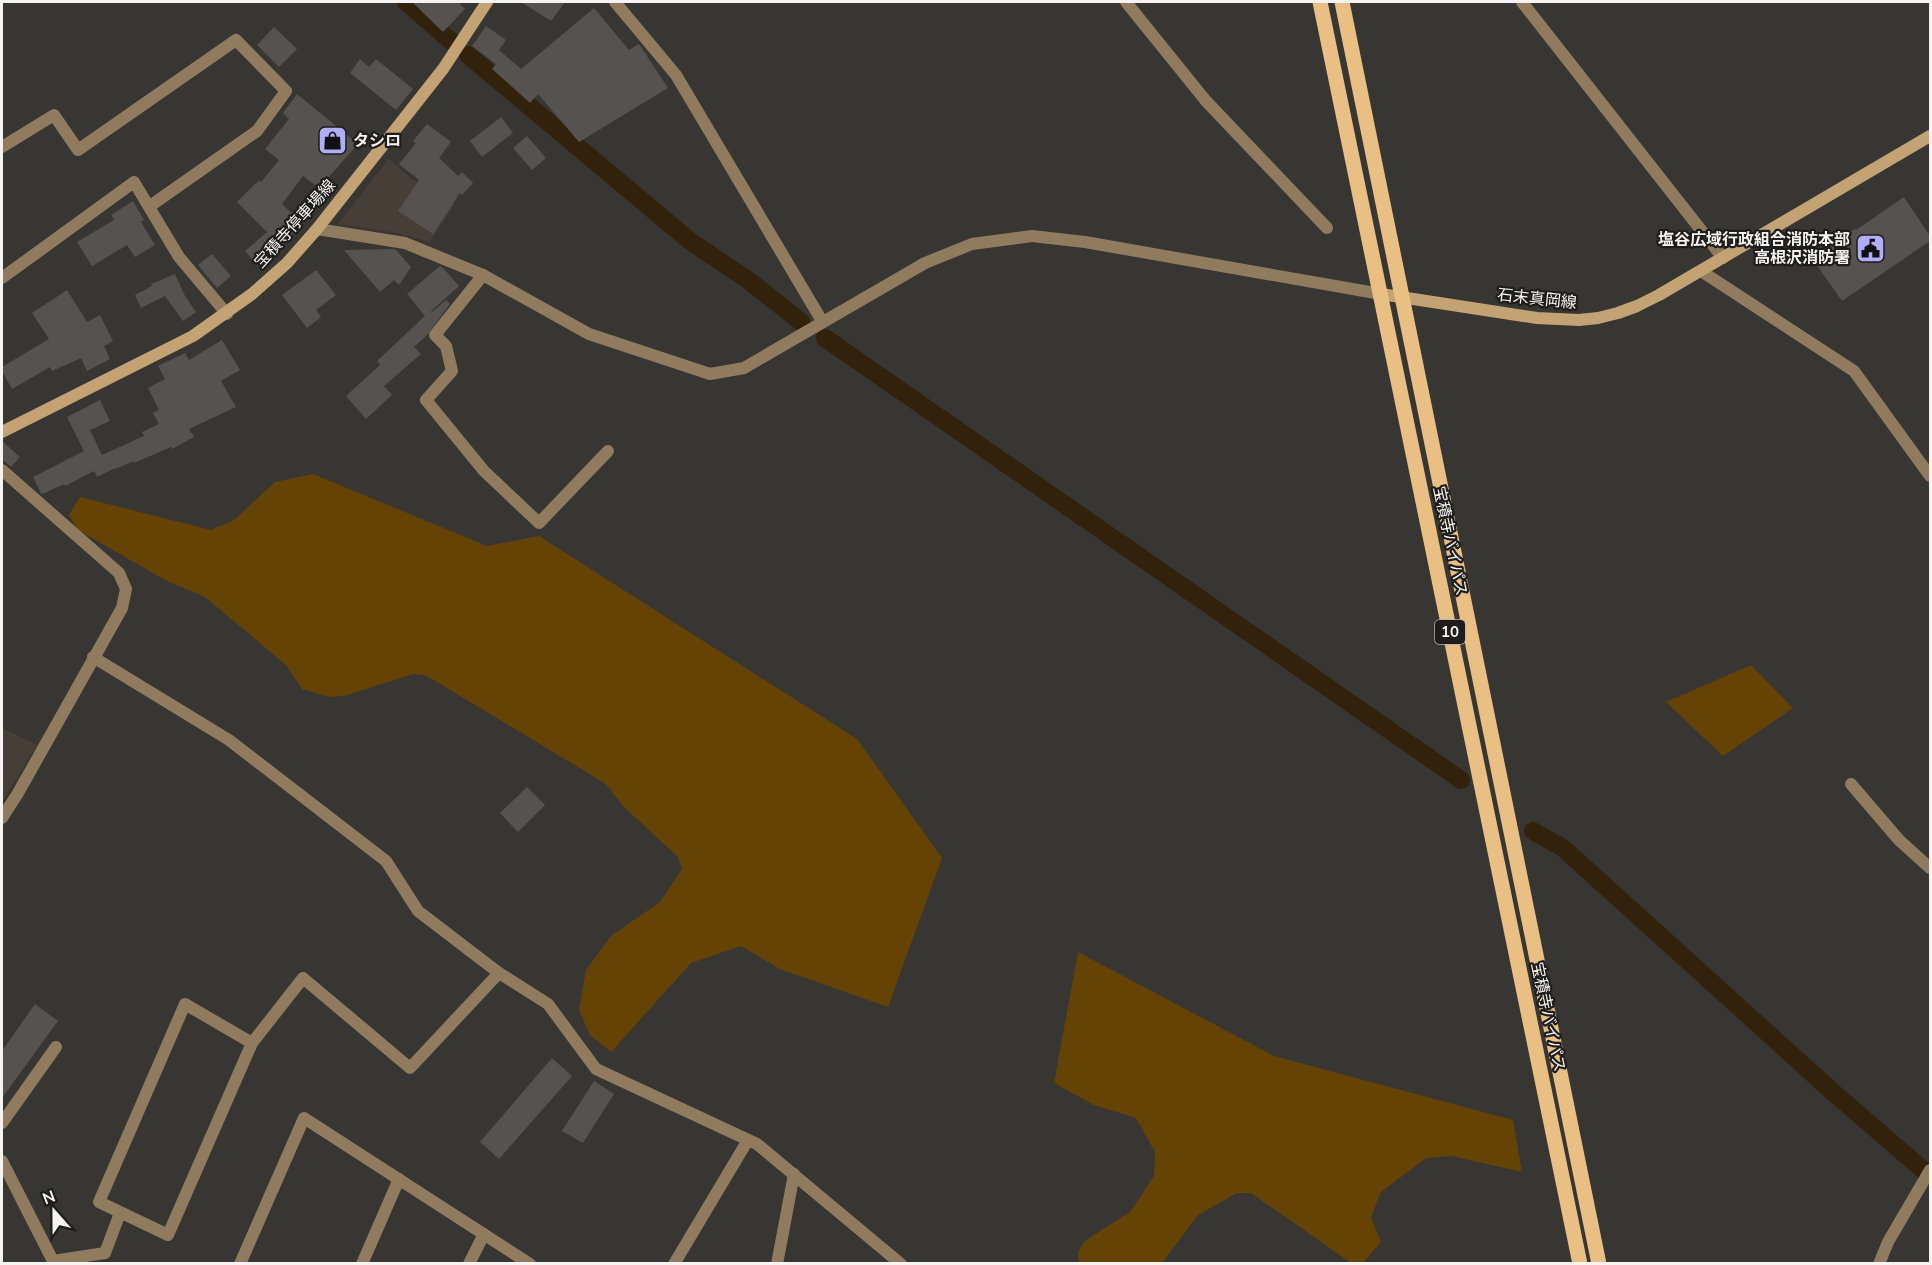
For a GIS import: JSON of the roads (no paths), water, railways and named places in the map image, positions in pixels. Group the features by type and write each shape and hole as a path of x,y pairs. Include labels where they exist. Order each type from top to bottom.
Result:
{"main road":[{"name":"宝積寺停車場線","path":"2,432 193,336 227,314 287,263 317,229 443,69 487,2"},
{"name":"宝積寺バイパス","path":"1320,2 1580,1263"},
{"name":"宝積寺バイパス","path":"1342,2 1599,1263"},
{"name":"石末真岡線","path":"1381,294 1537,318 1579,320 1599,318 1637,306 1701,271 1930,136"}],"street":[{"path":"615,2 676,75 822,321"},
{"path":"1126,2 1206,101 1327,228"},
{"path":"1522,2 1723,258"},
{"path":"2,147 54,115 78,150 236,40 286,91 257,130 150,206"},
{"path":"2,278 134,182 179,257 227,314"},
{"path":"317,229 405,243 483,275 589,334 710,374 744,368 925,263 972,244 1032,236 1085,242 1381,294"},
{"path":"1701,271 1854,371 1930,476"},
{"path":"483,275 435,335 446,346 452,371 426,400 484,471 539,523 608,450"},
{"path":"2,470 119,573 126,589 122,608 2,818"},
{"path":"93,657 229,740 386,861 418,911 499,974 548,1004 596,1069 757,1144 901,1263"},
{"path":"1851,784 1899,840 1930,868"},
{"path":"252,1043 185,1004 99,1202 168,1235 252,1043 303,978 410,1068 499,974"},
{"path":"2,1123 56,1047"},
{"path":"240,1263 304,1118 530,1263"},
{"path":"674,1263 748,1140"},
{"path":"2,1161 53,1261 105,1253 120,1213"},
{"path":"777,1263 794,1174"},
{"path":"1879,1263 1888,1242 1928,1174"},
{"path":"362,1263 399,1179"},
{"path":"469,1263 484,1234"}],"waterway":[{"path":"406,2 452,42"},
{"path":"468,55 690,241 748,280 801,322"},
{"path":"825,338 1461,780"},
{"path":"1533,831 1563,848 1834,1093 1930,1176"}],"place":[{"name":"タシロ","path":"332,141"},
{"name":"塩谷広域行政組合消防本部 高根沢消防署","path":"1871,249"}]}
